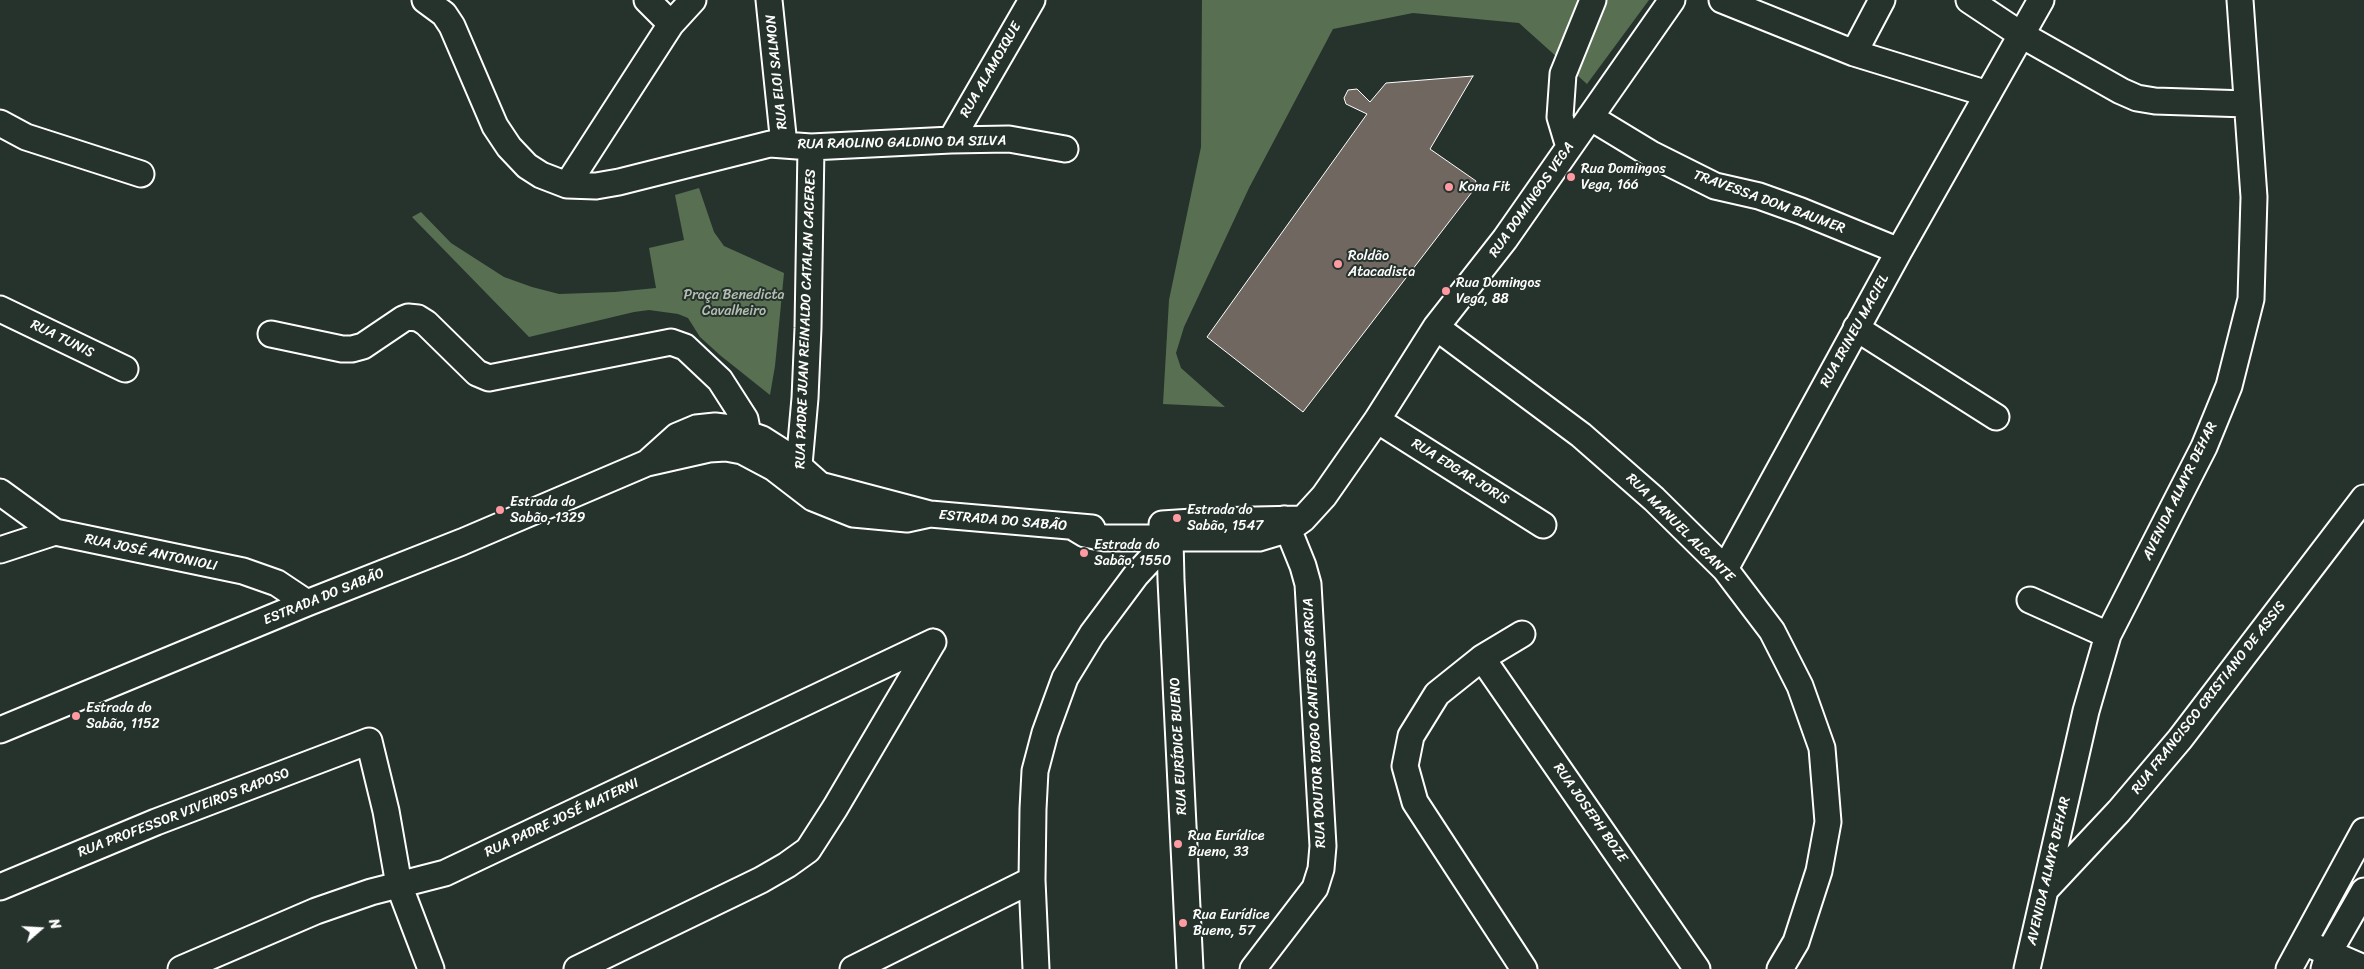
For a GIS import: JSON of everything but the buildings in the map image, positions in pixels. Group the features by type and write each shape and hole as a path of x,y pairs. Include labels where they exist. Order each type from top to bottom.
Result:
{"street":[{"name":"RUA RAOLINO GALDINO DA SILVA","path":"425,0 444,14 452,26 495,126 509,147 527,166 541,176 567,185 596,186 653,174 757,146 811,147 1009,139 1065,149"},
{"path":"647,0 671,24"},
{"path":"567,185 671,24 693,0"},
{"name":"RUA ELOI SALMON","path":"769,0 784,145"},
{"name":"RUA ALAMOIQUE","path":"951,140 1032,0"},
{"path":"1569,147 1560,117 1563,74 1593,0"},
{"name":"RUA DOMINGOS VEGA","path":"1292,522 1324,496 1377,420 1436,327 1505,239 1672,0"},
{"path":"1722,0 1854,53 1988,94"},
{"path":"1854,53 1882,0"},
{"path":"1969,0 2020,34 2121,92 2137,98 2247,104"},
{"name":"RUA IRINEU MACIEL","path":"1725,569 1856,328 2020,34 2041,0"},
{"name":"AVENIDA ALMYR DEHAR","path":"2027,969 2086,710 2108,635 2204,447 2229,386 2251,299 2254,197 2240,0"},
{"name":"TRAVESSA DOM BAUMER","path":"1590,117 1651,154 1715,186 1759,196 1899,251"},
{"path":"0,123 26,137 141,174"},
{"name":"RUA PADRE JUAN REINALDO CATALAN CACERES","path":"804,491 799,465 805,398 811,147"},
{"name":"RUA TUNIS","path":"0,308 124,370"},
{"path":"271,334 352,349 364,346 403,319 418,318 426,323 477,373 489,378 671,342 690,351 720,380 745,419 748,434"},
{"name":"RUA MANUEL ALGANTE","path":"1436,327 1581,435 1654,499 1725,569 1772,631 1800,686 1822,748 1828,822 1819,871 1796,942 1780,969"},
{"path":"1856,328 1996,417"},
{"name":"RUA EDGAR JORIS","path":"1377,420 1543,525"},
{"name":"ESTRADA DO SABÃO","path":"647,463 677,436 696,428 715,426 762,439 799,465 820,485 930,514 1075,528 1124,528 1208,520 1292,522"},
{"name":"ESTRADA DO SABÃO","path":"0,730 306,603 462,542 647,463 709,449 726,448 742,451 774,468 813,498 858,515 907,519 930,514"},
{"name":"RUA JOSÉ ANTONIOLI","path":"0,492 55,532 243,571 277,583 306,603"},
{"name":"RUA FRANCISCO CRISTIANO DE ASSIS","path":"2045,890 2119,811 2180,738 2364,498"},
{"path":"1036,969 1032,880 1036,771 1044,733 1065,678 1092,634 1136,575 1176,531 1208,520"},
{"name":"ESTRADA DO SABÃO","path":"1075,528 1085,534 1106,538 1259,538 1292,522"},
{"name":"RUA DOUTOR DIOGO CANTERAS GARCIA","path":"1253,969 1315,888 1322,861 1323,846 1308,584 1292,522"},
{"path":"0,550 55,532"},
{"name":"RUA EURÍDICE BUENO","path":"1170,539 1170,580 1190,965"},
{"path":"2030,600 2108,635"},
{"path":"1522,634 1482,658 1437,694 1411,736 1405,766 1415,802 1524,969"},
{"name":"RUA PADRE JOSÉ MATERNI","path":"182,969 316,911 371,892 445,873 933,642 835,808 808,850 761,880 577,969"},
{"name":"RUA JOSEPH BOZE","path":"1482,658 1697,969"},
{"name":"RUA PROFESSOR VIVEIROS RAPOSO","path":"0,887 156,822 369,741 386,811 399,885"},
{"path":"2290,969 2303,941 2364,831"},
{"path":"853,969 1032,880"},
{"path":"399,885 431,969"},
{"path":"2326,961 2364,891"},
{"path":"2303,941 2326,961 2364,968"}],"green space":[{"path":"1202,0 1649,0 1587,84 1519,23 1413,13 1333,29 1249,188 1184,327 1176,353 1181,368 1225,407 1163,404 1169,300 1201,147"},
{"name":"Praça Benedicta Cavalheiro","path":"699,188 714,232 724,246 784,273 775,366 770,395 700,337 688,318 678,314 649,310 634,312 529,337 412,217 421,212 451,243 504,277 532,287 559,294 656,288 649,248 684,240 675,195"}],"place":[{"name":"Rua Domingos Vega, 166","path":"1571,177"},
{"name":"Kona Fit","path":"1449,187"},
{"name":"Roldão Atacadista","path":"1338,264"},
{"name":"Rua Domingos Vega, 88","path":"1446,291"},
{"name":"Estrada do Sabão, 1329","path":"500,510"},
{"name":"Estrada do Sabão, 1547","path":"1177,518"},
{"name":"Estrada do Sabão, 1550","path":"1084,553"},
{"name":"Estrada do Sabão, 1152","path":"76,716"},
{"name":"Rua Eurídice Bueno, 33","path":"1178,844"},
{"name":"Rua Eurídice Bueno, 57","path":"1183,923"}]}
